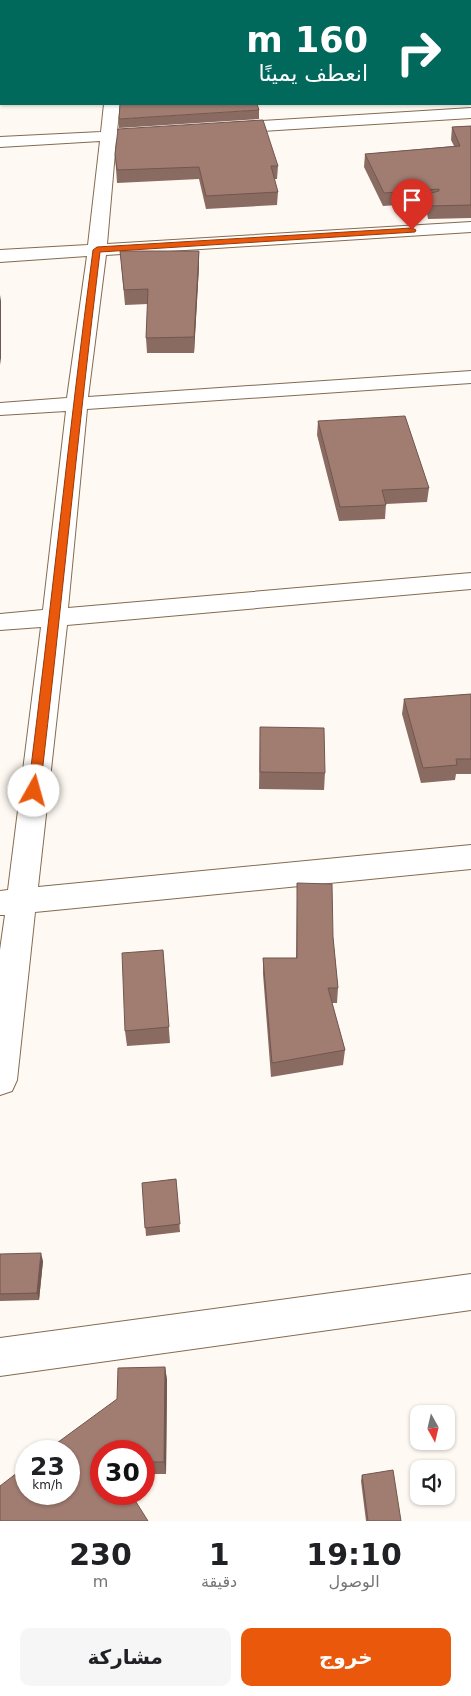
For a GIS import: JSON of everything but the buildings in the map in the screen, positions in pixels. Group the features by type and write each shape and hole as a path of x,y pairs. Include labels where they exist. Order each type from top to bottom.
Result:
{"street":[{"path":"0,1080 11,902 55,618 77,404 97,250 112,105"},
{"path":"217,129 471,113"},
{"path":"0,142 148,133"},
{"path":"0,256 471,227"},
{"path":"0,409 471,377"},
{"path":"0,622 471,581"},
{"path":"11,902 471,857"},
{"path":"0,1357 471,1292"}],"route":[{"path":"34,791 55,618 77,404 97,250 412,230"}]}
